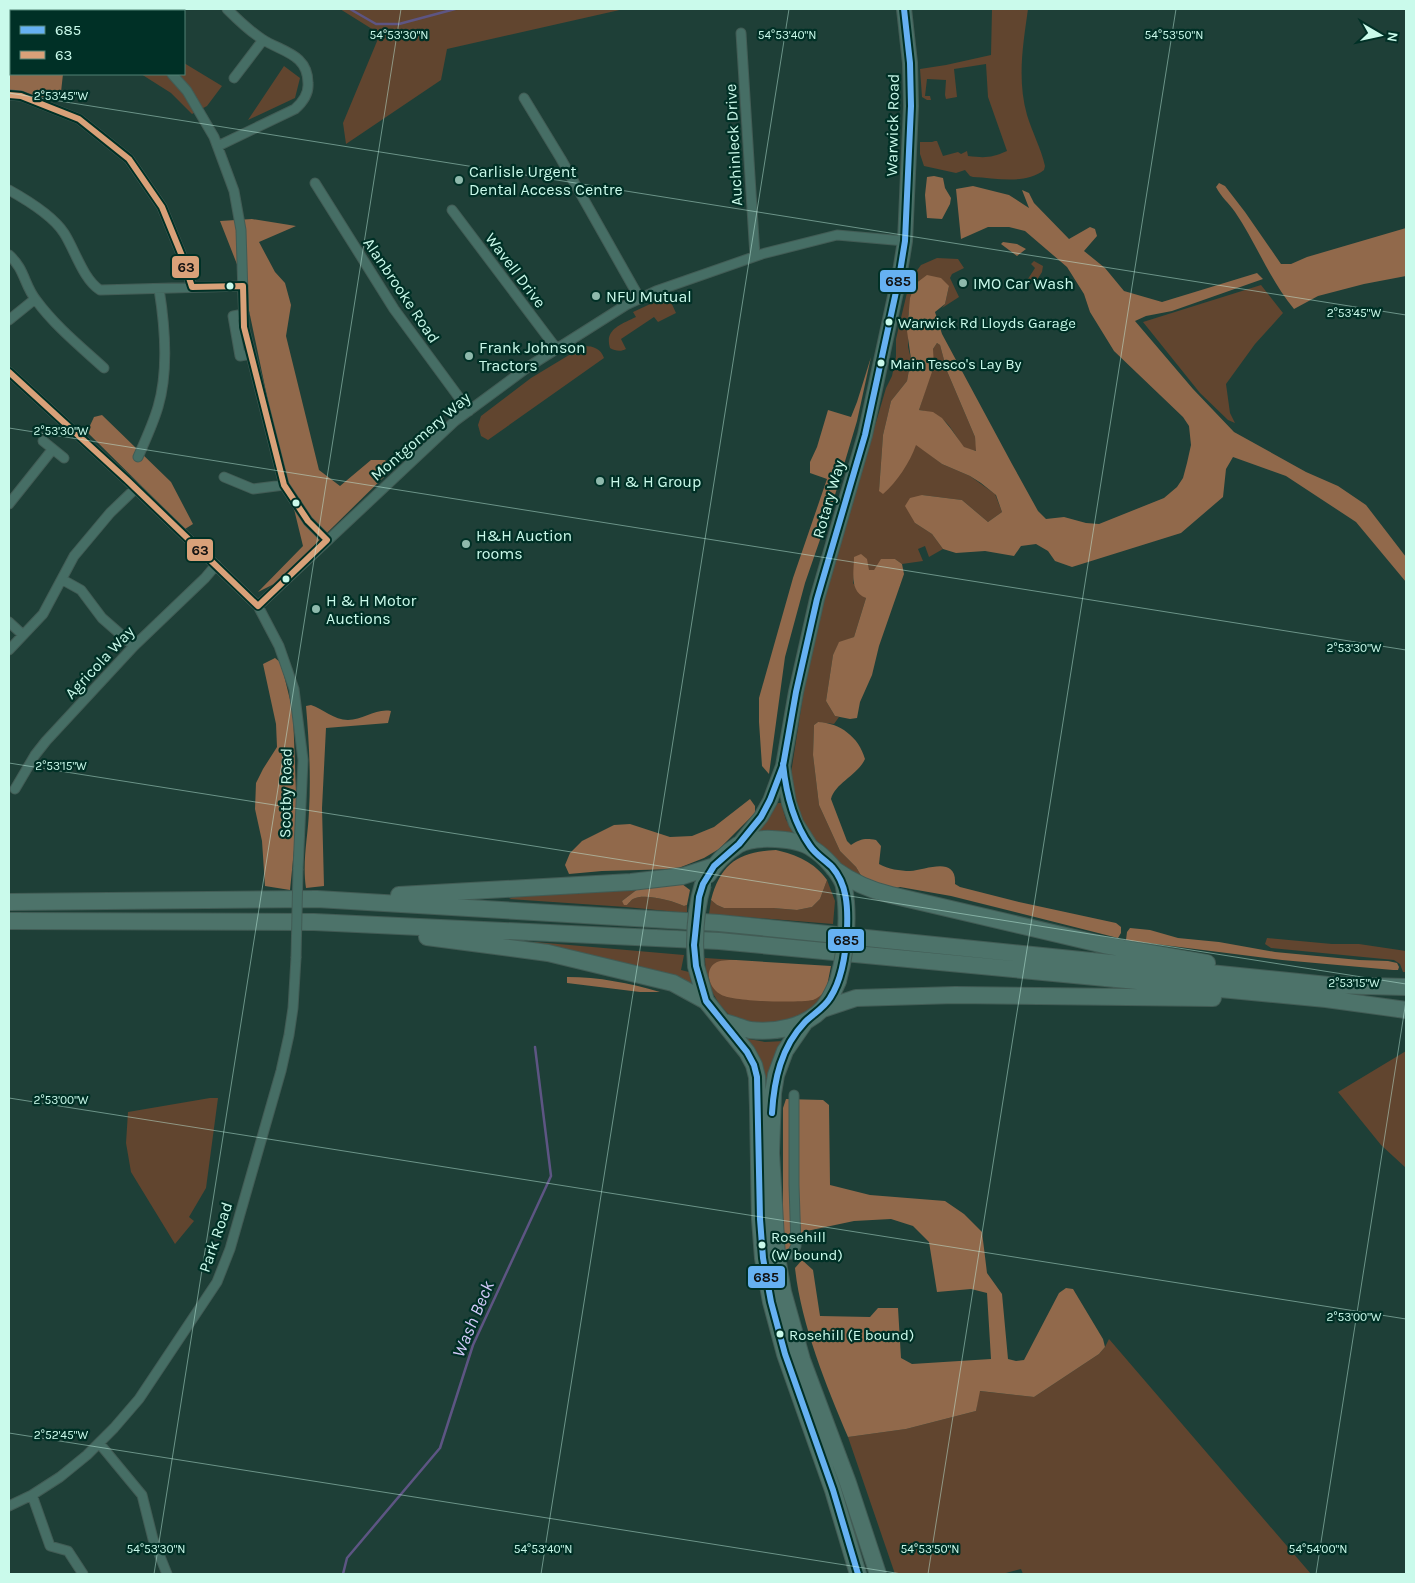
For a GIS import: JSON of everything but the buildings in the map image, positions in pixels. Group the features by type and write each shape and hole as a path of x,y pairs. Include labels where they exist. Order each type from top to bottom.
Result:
{"highway":[{"path":"878,1574 848,1483 802,1360 783,1292 770,1257 760,1210 756,1077 754,1065 747,1052 706,1000 696,966 694,946 699,897 703,884 714,866 739,844 761,839 785,840 812,848 834,869 851,881 871,890 1104,945 1406,1010"},
{"path":"9,902 317,899 631,882 683,876 714,866"},
{"path":"834,869 843,884 847,918 843,962 838,981 831,997 822,1009 805,1022 785,1051 776,1075 773,1093 771,1302 786,1354 833,1490 858,1574"},
{"path":"317,899 719,923 1327,992"},
{"path":"9,921 314,922 719,941 1327,992"},
{"path":"314,922 548,953 673,983 706,1000"},
{"path":"822,1009 856,998 954,995 1327,992 1406,987"},
{"path":"724,1022 750,1030 780,1030 805,1022"}],"main road":[{"name":"Warwick Road","path":"904,9 910,63 911,106 904,241"},
{"name":"Rotary Way","path":"739,844 770,801 783,766 796,692 817,599 865,435 899,278 904,241"},
{"name":"Rotary Way","path":"783,766 788,803 796,823 812,848"}],"street":[{"path":"218,146 295,109 303,101 309,89 306,68 302,61 262,40 242,25 227,9"},
{"name":"Auchinleck Drive","path":"742,33 755,256"},
{"path":"234,78 262,40"},
{"path":"173,75 187,91 218,146 234,191 241,230 244,327 284,485 308,521 327,540"},
{"path":"9,95 21,96 79,119 129,158 162,207 182,256 192,287"},
{"path":"524,98 561,159 640,299"},
{"name":"Alanbrooke Road","path":"315,183 394,310 469,411"},
{"path":"9,190 34,204 64,232 90,281 100,290 243,286"},
{"name":"Wavell Drive","path":"452,210 556,348"},
{"name":"Montgomery Way","path":"258,606 455,421 556,348 626,305 656,291 755,256 836,235 904,241"},
{"path":"9,255 17,262 35,299 60,328 104,368"},
{"path":"138,457 158,406 165,367 163,314 159,289"},
{"path":"9,320 35,299"},
{"name":"Scotby Road","path":"9,372 136,488 258,606 279,646 294,688 303,760 296,958"},
{"path":"43,442 64,458"},
{"path":"9,504 52,450"},
{"path":"224,477 253,489 284,485"},
{"path":"9,650 43,614 63,580 74,556 110,513 136,488"},
{"name":"Agricola Way","path":"15,789 35,755 46,741 134,646 205,578 216,565"},
{"path":"63,580 81,590 102,618 134,646"},
{"path":"9,622 23,636"},
{"name":"Park Road","path":"9,1506 32,1495 60,1477 98,1443 139,1399 217,1282 230,1249 283,1062 293,1008 296,958"},
{"path":"770,1257 792,1254 796,1246 794,1095"},
{"path":"98,1443 142,1494 153,1539 167,1574"},
{"path":"32,1495 50,1546 68,1551 83,1574"}],"shaded area":[{"path":"340,9 624,9 447,49 441,80 346,144 343,123 380,34"},
{"path":"992,9 1028,9 1022,62 1022,88 1027,115 1045,166 1044,170 1028,178 1010,180 973,177 965,170 956,173 924,166 920,154 920,142 935,141 937,141 943,156 958,152 961,154 967,151 968,156 988,157 1007,151 988,97 986,64 954,69 957,97 946,99 946,80 927,79 925,96 930,96 931,100 922,97 920,69 991,55"},
{"path":"9,58 10,75 63,75 61,92 42,97 9,90"},
{"path":"185,64 222,86 207,106 192,114 171,93 143,75 185,75"},
{"path":"284,66 300,78 295,98 248,120"},
{"path":"927,177 943,178 945,188 951,198 942,219 927,218 925,195"},
{"path":"1219,183 1225,186 1245,212 1281,264 1291,264 1307,257 1406,228 1406,276 1364,284 1318,296 1294,309 1270,274 1235,212 1218,191 1216,187"},
{"path":"973,186 1009,195 1029,208 1022,190 1029,193 1034,203 1069,239 1090,227 1095,229 1097,236 1084,251 1105,268 1124,291 1162,302 1257,273 1263,279 1172,311 1146,316 1135,321 1193,389 1234,432 1306,472 1338,486 1366,505 1406,557 1406,582 1356,522 1286,476 1233,457 1226,469 1223,497 1181,533 1072,567 1055,561 1048,551 1036,544 1021,546 1014,556 985,551 956,553 943,549 932,534 915,523 905,506 910,498 922,495 962,500 988,522 1002,512 996,495 981,483 942,464 916,445 907,465 898,478 883,494 879,491 883,435 891,401 907,381 911,359 907,331 910,298 915,284 927,275 941,278 949,286 945,304 935,312 942,334 1038,511 1046,519 1064,517 1086,523 1099,524 1164,498 1177,487 1183,478 1191,445 1189,426 1183,417 1114,351 1090,312 1084,294 1067,267 1025,231 1009,227 988,227 961,239 956,189","holes":["937,343 940,345 947,371 975,437 976,451 964,447 942,418 933,412 919,410 934,366 933,349"]},
{"path":"252,219 296,226 259,242 275,272 285,283 291,305 286,336 319,470 340,486 371,460 385,460 392,469 276,583 258,592 303,546 269,406 242,277 220,221"},
{"path":"1003,242 1017,244 1026,249 1017,256 1001,244"},
{"path":"937,258 958,259 964,268 952,274 950,278 959,297 942,308 945,304 949,286 915,284 908,315 908,347 911,359 907,381 891,401 883,435 879,491 916,444 942,464 970,476 995,494 1002,512 988,522 962,500 922,495 915,523 932,534 943,549 929,557 925,546 918,549 923,561 902,564 895,559 874,570 854,573 853,583 866,598 854,637 839,643 833,655 826,701 835,716 839,717 834,724 818,722 814,725 813,755 819,805 840,851 856,867 865,882 857,882 817,844 798,821 789,786 808,664 822,607 886,388 892,376 896,357 896,339 910,280 921,265"},
{"path":"1034,261 1043,266 1042,272 1035,283 1032,280 1026,282 1035,268 1031,264"},
{"path":"1261,285 1283,313 1255,344 1226,384 1230,413 1235,423 1228,420 1200,393 1143,322"},
{"path":"661,299 670,300 676,313 658,322 654,317 621,339 626,349 618,351 610,348 610,336 616,328 636,317 633,312"},
{"path":"937,343 940,345 947,371 975,437 977,451 964,448 946,422 941,418 935,414 919,410 933,366 933,349"},
{"path":"584,346 597,349 604,358 488,440 481,436 478,425 481,416 531,378"},
{"path":"871,357 857,421 832,505 805,583 785,657 769,774 762,766 759,698 793,578 827,479 810,473 810,462 817,447 828,410 851,417"},
{"path":"102,415 171,482 193,524 185,529 87,432 94,417"},
{"path":"861,554 867,559 869,570 874,570 881,559 895,559 902,564 904,574 879,646 872,675 860,702 857,718 850,719 835,716 826,701 833,655 839,642 854,637 866,598 857,591 853,575 854,557"},
{"path":"275,658 281,663 293,712 297,820 290,890 265,886 262,841 255,809 256,783 277,747 276,724 263,664"},
{"path":"311,705 343,720 359,718 380,711 391,711 388,723 326,728 322,808 324,886 306,888 305,859 310,785 306,706"},
{"path":"818,722 834,725 848,733 858,744 865,759 862,765 837,788 831,799 847,841 851,845 857,841 876,840 881,846 879,864 886,867 910,871 939,866 946,867 954,875 955,884 960,887 1116,923 1121,927 1121,933 1118,938 951,896 900,887 889,890 865,882 856,867 840,851 819,805 813,755 814,725"},
{"path":"750,799 755,806 755,813 719,849 704,858 676,869 569,874 565,865 570,853 582,841 614,825 630,824 670,837 692,836 714,827"},
{"path":"778,803 781,803 786,820 799,838 754,835"},
{"path":"776,850 805,860 827,880 820,899 812,907 797,910 724,908 711,900 720,876 726,868 742,857 752,853"},
{"path":"827,880 835,901 833,924 709,914 711,900 724,908 797,910 812,907 820,899"},
{"path":"682,884 690,890 687,905 684,906 652,897 638,897 627,905 624,905 622,901 643,885"},
{"path":"643,885 622,901 627,905 632,899 638,897 659,898 684,906 687,905 687,913 509,899 513,897"},
{"path":"1130,928 1150,930 1178,938 1219,942 1275,952 1388,961 1397,963 1399,967 1398,970 1393,970 1282,960 1126,940 1127,932"},
{"path":"1267,938 1332,944 1359,944 1406,951 1406,972 1403,972 1400,964 1394,960 1271,948 1265,944"},
{"path":"498,941 535,942 684,955 681,970 689,972 693,990"},
{"path":"705,958 736,960 717,962 753,1000 802,1001 826,991 818,1007 778,1030 734,1020 720,1005 706,982"},
{"path":"736,960 831,966 826,991 813,1000 805,1001 780,1002 727,997 720,994 713,987 709,978 710,969 719,961"},
{"path":"567,977 614,981 660,992 640,992 567,983"},
{"path":"743,1038 765,1042 784,1041 772,1078 762,1079"},
{"path":"1406,1051 1406,1168 1381,1145 1338,1092"},
{"path":"218,1098 206,1188 189,1217 194,1221 175,1244 131,1172 126,1143 128,1112"},
{"path":"786,1099 823,1100 829,1105 830,1185 870,1195 945,1201 964,1214 982,1232 987,1273 1002,1294 1008,1359 1024,1360 1059,1293 1066,1288 1073,1289 1103,1339 1105,1347 1099,1354 1034,1397 980,1391 976,1411 906,1429 848,1437 823,1375 803,1311 795,1268 802,1260 813,1270 820,1316 870,1317 878,1308 898,1308 901,1358 912,1364 991,1359 987,1293 971,1289 937,1292 929,1242 913,1226 891,1219 854,1221 802,1232 793,1248 783,1251 783,1108"},
{"path":"1109,1339 1311,1574 1023,1574 1021,1569 1002,1574 895,1574 848,1437 906,1429 976,1411 979,1391 1034,1397 1099,1354"}],"waterway":[{"path":"350,9 376,24 399,24 455,9"},
{"name":"Wash Beck","path":"343,1574 347,1558 440,1448 473,1345 551,1176 535,1047"}],"transit line":[{"name":"685","path":"858,1574 833,1490 785,1354 771,1302 763,1258 760,1219 757,1077 754,1065 747,1052 706,1001 696,966 694,945 699,897 703,884 714,866 739,844 761,817 770,800 783,766 796,692 817,599 865,435 899,278 905,241 911,106 910,63 904,9"},
{"name":"63","path":"9,95 21,96 79,119 129,159 162,207 182,256 192,287 243,286 244,327 284,485 308,521 327,540 258,606 127,480 9,372"},
{"name":"685","path":"772,1113 777,1076 790,1042 805,1022 828,1002 838,982 845,956 847,929 847,904 844,888 832,867 812,849 799,827 788,796 783,764"}],"place":[{"name":"Carlisle Urgent Dental Access Centre","path":"459,180"},
{"name":"IMO Car Wash","path":"963,283"},
{"name":"NFU Mutual","path":"596,296"},
{"name":"Warwick Rd Lloyds Garage","path":"889,322"},
{"name":"Frank Johnson Tractors","path":"469,356"},
{"name":"Main Tesco's Lay By","path":"881,363"},
{"name":"H & H Group","path":"600,481"},
{"name":"H&H Auction rooms","path":"466,544"},
{"name":"H & H Motor Auctions","path":"316,609"},
{"name":"Rosehill (W bound)","path":"762,1245"},
{"name":"Rosehill (E bound)","path":"780,1334"}]}
